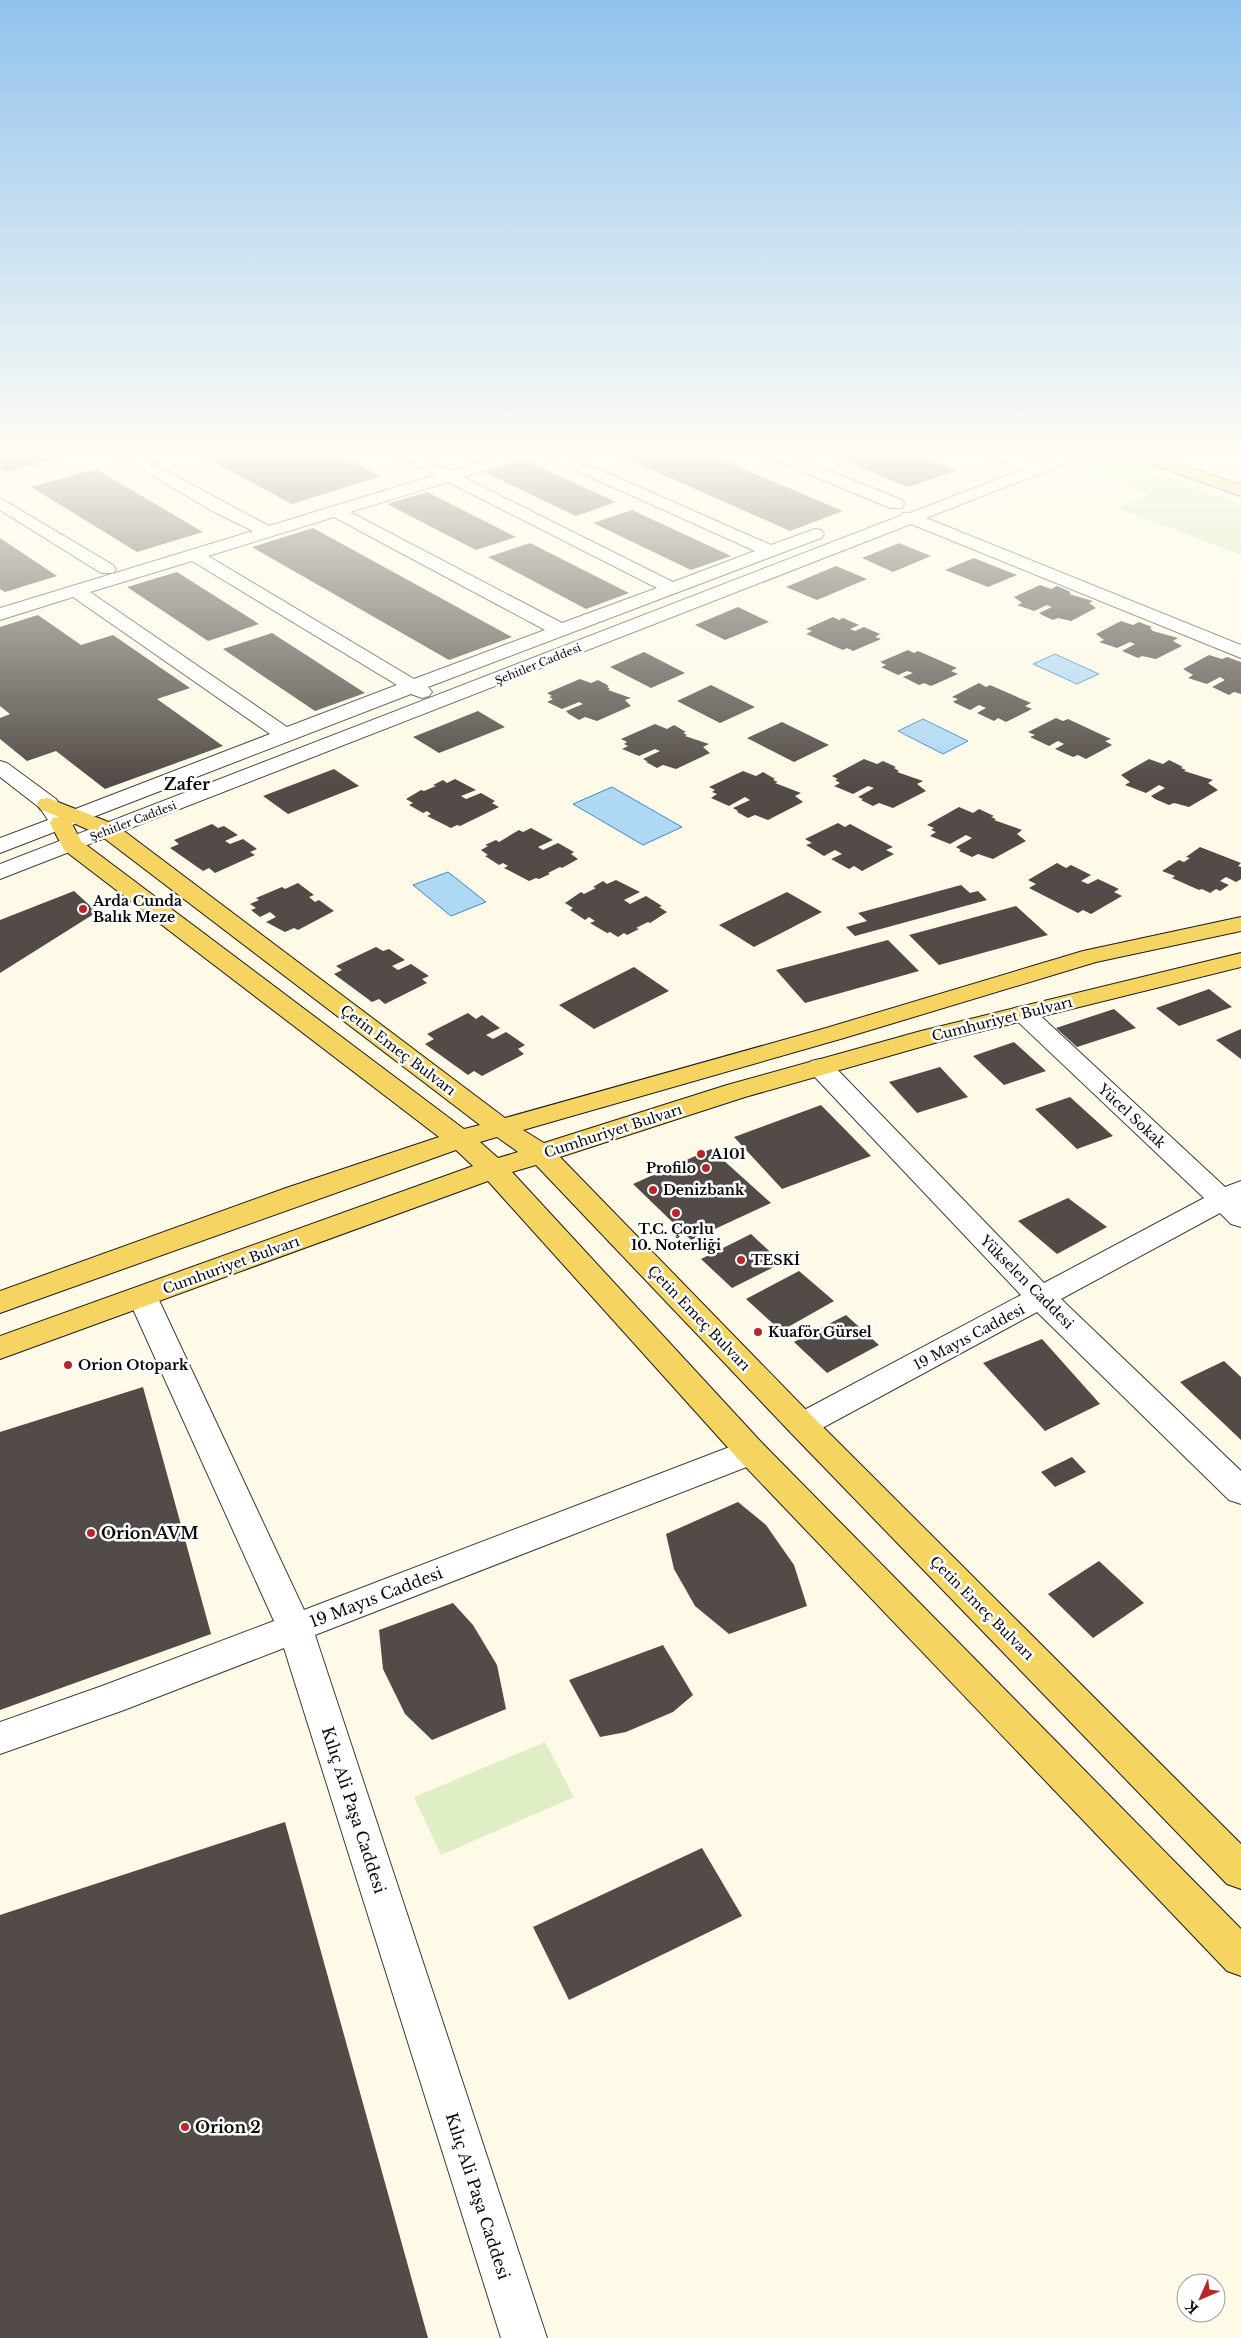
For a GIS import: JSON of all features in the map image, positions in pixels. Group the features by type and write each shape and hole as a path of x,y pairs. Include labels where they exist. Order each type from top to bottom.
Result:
{"main road":[{"name":"Çetin Emeç Bulvarı","path":"62,815 108,830 500,1128 542,1155 802,1425 1241,1871"},
{"path":"62,815 72,845 460,1139 493,1169 751,1452 1241,1957"},
{"path":"0,1302 296,1195 460,1139 826,1035 1091,956 1241,924"},
{"name":"Cumhuriyet Bulvarı","path":"0,1348 143,1298 493,1169 542,1155 736,1091 930,1036 1241,960"}],"street":[{"path":"97,563 107,569"},
{"path":"0,602 126,563"},
{"path":"0,614 167,563"},
{"path":"207,563 440,703"},
{"path":"434,563 560,630"},
{"path":"622,563 672,588"},
{"name":"Şehitler Caddesi","path":"0,846 62,815 285,735 738,563"},
{"name":"Şehitler Caddesi","path":"0,872 440,703 777,563"},
{"path":"1027,563 1241,652"},
{"path":"76,591 285,735"},
{"path":"0,767 62,815"},
{"name":"Yücel Sokak","path":"1023,1013 1235,1202"},
{"name":"Yükselen Caddesi","path":"820,1068 1041,1298 1241,1491"},
{"name":"19 Mayıs Caddesi","path":"802,1425 1041,1298 1235,1202"},
{"name":"Kılıç Ali Paşa Caddesi","path":"143,1298 295,1628 524,2338"},
{"name":"19 Mayıs Caddesi","path":"0,1738 111,1699 751,1452"}],"green space":[{"path":"545,1742 574,1797 441,1855 414,1797"}],"water":[{"path":"1055,654 1099,674 1077,684 1033,664"},
{"path":"923,719 968,741 943,754 898,731"},
{"path":"612,787 682,827 643,845 573,804"},
{"path":"448,872 486,902 451,916 413,885"}],"building":[{"path":"0,563 38,563 57,576 5,592 0,589"},
{"path":"280,563 377,563 512,637 449,660"},
{"path":"500,563 570,563 629,593 586,609"},
{"path":"677,563 711,563 691,570"},
{"path":"873,563 914,563 893,572"},
{"path":"962,563 987,563 1017,575 988,587 945,570"},
{"path":"836,566 867,579 817,600 786,587"},
{"path":"177,572 259,624 208,641 127,587"},
{"path":"1040,585 1051,589 1057,586 1069,591 1071,594 1069,594 1093,601 1089,603 1096,608 1071,621 1058,618 1053,620 1039,613 1052,607 1047,605 1034,611 1017,605 1022,603 1014,597"},
{"path":"738,607 769,622 725,640 695,625"},
{"path":"38,615 81,645 113,635 190,688 157,699 223,746 105,789 56,751 27,761 0,739 0,718 10,714 0,706 0,627"},
{"path":"833,617 839,620 843,618 859,625 850,629 855,631 864,627 880,634 875,637 881,639 853,651 847,648 843,650 806,634 812,631 806,629"},
{"path":"1121,621 1133,625 1139,622 1152,627 1150,628 1153,631 1178,638 1173,641 1182,646 1156,659 1142,656 1138,658 1122,651 1135,644 1130,642 1117,648 1099,642 1104,640 1096,634"},
{"path":"272,633 365,693 315,711 223,649"},
{"path":"908,650 914,653 918,651 957,668 951,671 958,674 931,686 924,683 919,685 903,677 913,673 907,671 898,675 881,667 886,665 880,662"},
{"path":"644,652 685,673 651,688 610,667"},
{"path":"1209,655 1222,659 1227,657 1241,662 1241,694 1234,692 1229,695 1212,687 1225,680 1220,677 1207,684 1188,678 1193,675 1183,669"},
{"path":"580,679 591,683 598,680 609,686 607,687 610,689 608,690 631,698 625,700 631,706 597,721 585,717 579,720 566,711 583,704 579,702 562,709 547,702 553,699 547,693"},
{"path":"979,683 986,687 990,685 1031,703 1025,706 1032,709 1006,722 998,718 994,721 977,713 986,708 979,705 970,710 953,702 958,699 952,697"},
{"path":"711,685 755,707 720,723 677,701"},
{"path":"478,711 505,727 439,753 413,737"},
{"path":"1056,718 1063,721 1068,719 1111,739 1105,741 1112,745 1086,759 1078,755 1073,757 1055,749 1064,744 1058,741 1049,746 1030,737 1035,735 1028,732"},
{"path":"782,722 829,745 794,762 747,738"},
{"path":"655,724 667,729 674,725 686,732 683,733 687,735 685,736 709,744 703,747 710,753 676,769 663,765 657,768 646,762 648,762 643,759 660,751 655,749 639,756 622,749 628,746 624,744 627,742 621,739"},
{"path":"864,759 877,764 883,761 896,767 894,768 899,771 897,772 923,781 917,784 926,791 893,808 879,803 873,806 858,797 874,788 868,786 853,794 834,786 840,783 835,780 838,779 832,776"},
{"path":"1149,759 1163,764 1169,760 1183,767 1181,768 1186,770 1184,771 1213,780 1208,783 1218,790 1189,807 1174,803 1169,805 1155,799 1151,796 1165,788 1159,785 1146,793 1125,785 1130,782 1121,775"},
{"path":"334,769 359,786 288,814 263,796"},
{"path":"743,771 756,776 763,772 778,782 775,783 801,793 795,796 803,802 768,820 755,815 748,818 733,808 750,800 745,797 729,806 711,798 717,794 712,792 715,790 709,787"},
{"path":"455,779 476,790 461,796 466,799 481,793 495,801 492,803 499,807 460,826 457,825 451,828 427,816 431,814 427,811 423,813 409,805 413,803 406,799 421,790 424,791 436,786 433,785 443,780 447,783"},
{"path":"959,807 973,813 979,809 994,816 991,817 996,819 994,820 1022,830 1017,834 1026,841 993,859 978,854 972,857 959,851 961,850 956,847 972,838 966,835 950,844 930,836 936,832 931,830 934,828 927,825"},
{"path":"838,823 845,827 850,824 893,847 886,850 894,854 862,871 854,866 849,869 831,859 842,854 835,850 824,856 806,845 812,843 805,839"},
{"path":"212,824 218,828 224,826 238,835 225,841 230,844 243,839 257,849 250,852 255,855 215,873 209,868 203,871 170,848 179,844 174,840"},
{"path":"531,828 553,840 538,847 543,850 558,843 574,852 571,854 578,859 539,879 536,878 529,881 504,868 508,866 503,863 499,865 485,856 488,855 481,850 488,846 485,845 496,840 499,842 519,830 523,832"},
{"path":"1200,847 1241,863 1238,866 1241,867 1241,879 1236,882 1226,877 1220,881 1229,885 1220,891 1216,889 1210,893 1172,878 1175,876 1162,871 1179,860 1184,862 1190,858 1186,857"},
{"path":"1057,863 1066,868 1071,865 1091,875 1081,881 1088,884 1098,879 1119,889 1114,892 1122,896 1091,914 1083,910 1078,913 1029,888 1036,884 1028,880"},
{"path":"616,880 640,892 624,900 630,904 646,896 662,906 659,907 667,912 650,923 648,922 636,928 639,929 627,935 624,933 618,937 590,923 595,921 589,917 585,920 570,910 573,908 565,903 581,892 584,894 596,888 593,887 603,881 607,884"},
{"path":"298,883 314,895 309,897 315,902 319,900 334,911 298,930 294,928 285,932 266,922 276,917 270,912 260,917 251,910 256,908 250,904 259,900 256,898 282,887 285,889"},
{"path":"961,885 970,893 978,891 987,900 855,936 846,927 867,921 858,913"},
{"path":"74,891 97,912 0,973 0,920"},
{"path":"787,892 822,912 754,947 719,925"},
{"path":"1016,906 1048,935 939,965 909,935"},
{"path":"888,940 919,971 805,1003 776,970"},
{"path":"376,947 383,951 389,949 405,960 392,966 398,970 411,964 429,976 422,979 427,983 385,1004 379,999 372,1002 334,974 342,970 336,966"},
{"path":"634,967 669,991 594,1029 559,1005"},
{"path":"1209,989 1232,1007 1179,1026 1156,1008"},
{"path":"1114,1009 1136,1028 1077,1047 1056,1028"},
{"path":"468,1013 476,1019 482,1015 500,1028 486,1035 493,1039 506,1032 525,1045 518,1049 524,1054 482,1076 474,1071 468,1075 425,1044 434,1039 427,1034"},
{"path":"1241,1029 1241,1059 1216,1040"},
{"path":"1014,1042 1046,1071 1004,1085 973,1056"},
{"path":"940,1067 968,1097 917,1113 889,1082"},
{"path":"1070,1097 1113,1136 1077,1149 1035,1109"},
{"path":"821,1105 871,1156 782,1189 734,1137"},
{"path":"711,1149 771,1203 691,1240 633,1184"},
{"path":"1068,1198 1107,1227 1057,1254 1018,1221"},
{"path":"751,1234 782,1263 732,1288 701,1259"},
{"path":"799,1271 834,1301 781,1331 746,1299"},
{"path":"846,1315 879,1345 827,1373 794,1342"},
{"path":"1042,1339 1100,1404 1045,1431 983,1363"},
{"path":"1224,1361 1241,1377 1241,1440 1180,1382"},
{"name":"Orion AVM","path":"143,1387 211,1634 0,1710 0,1432"},
{"path":"1072,1457 1086,1472 1055,1487 1041,1472"},
{"path":"738,1502 766,1525 794,1565 807,1606 729,1634 695,1606 674,1569 666,1534"},
{"path":"1099,1561 1144,1603 1093,1638 1048,1594"},
{"path":"453,1603 473,1625 497,1665 506,1709 432,1740 405,1714 383,1669 379,1630"},
{"path":"663,1645 693,1695 673,1712 626,1732 600,1737 569,1680"},
{"name":"Orion 2","path":"285,1822 428,2338 0,2338 0,1915"},
{"path":"702,1848 742,1916 569,2000 533,1927"}],"place":[{"name":"Arda Cunda Balık Meze","path":"83,909"},
{"name":"A101","path":"701,1154"},
{"name":"Profilo","path":"706,1168"},
{"name":"Denizbank","path":"653,1190"},
{"name":"T.C. Çorlu 10. Noterliği","path":"676,1213"},
{"name":"TESKİ","path":"741,1260"},
{"name":"Kuaför Gürsel","path":"758,1332"},
{"name":"Orion Otopark","path":"68,1365"},
{"name":"Orion AVM","path":"91,1533"},
{"name":"Orion 2","path":"185,2127"}],"district":[{"name":"Zafer","path":"187,784"}]}
